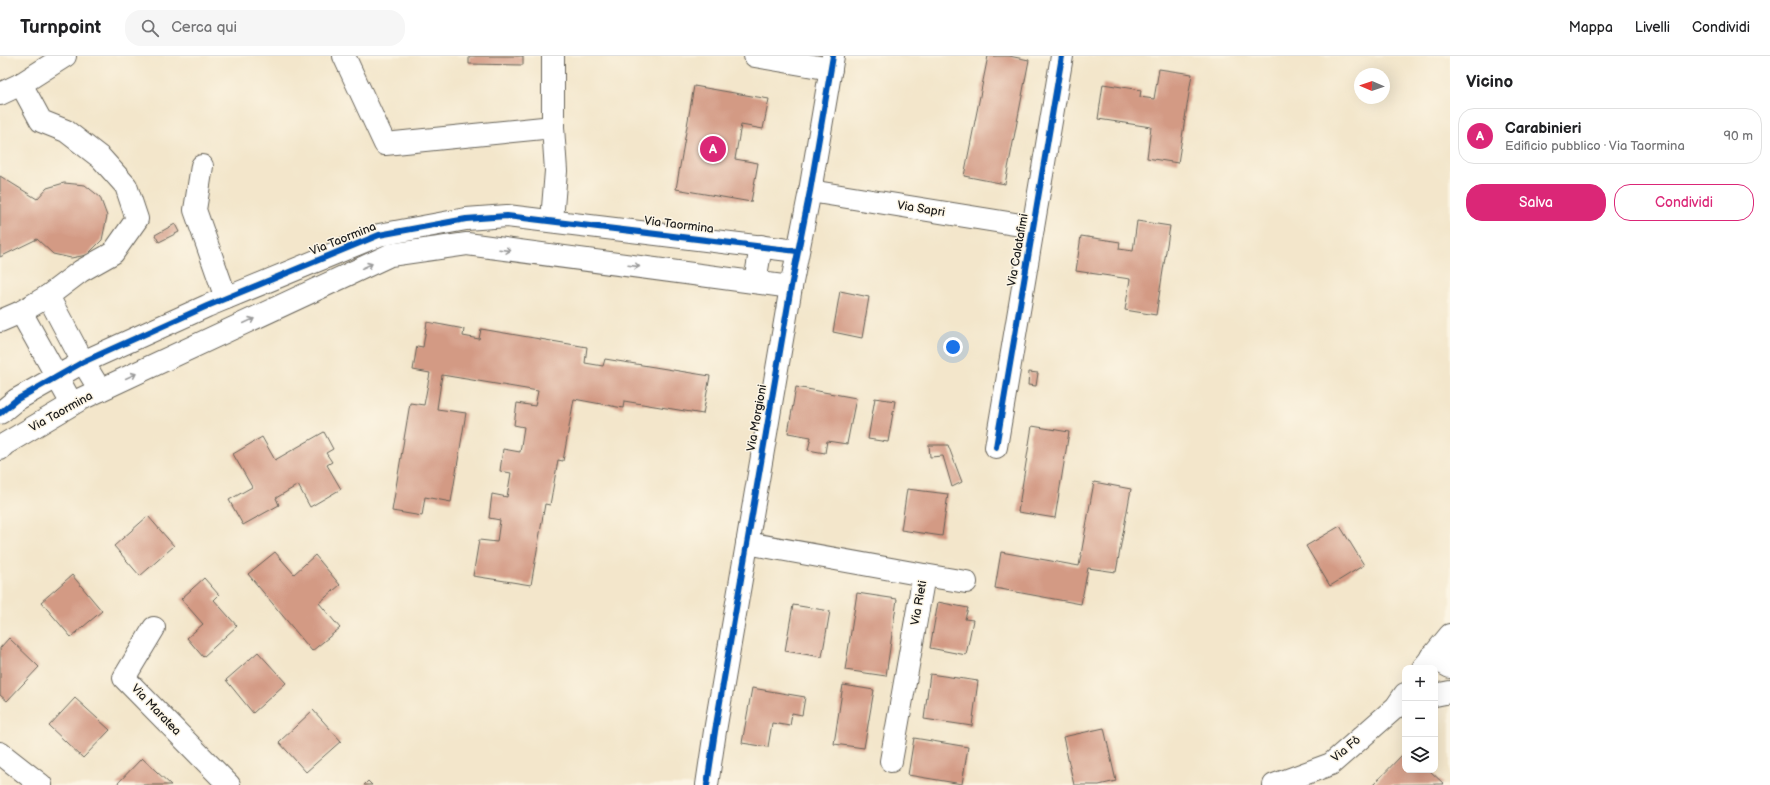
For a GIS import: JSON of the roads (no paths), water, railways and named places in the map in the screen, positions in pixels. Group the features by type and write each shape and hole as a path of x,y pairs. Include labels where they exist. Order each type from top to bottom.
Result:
{"street":[{"path":"0,94 21,84 65,56"},
{"path":"344,56 385,144 553,127"},
{"path":"552,220 556,171 553,127 553,56"},
{"path":"755,56 832,62"},
{"name":"Via Calatafimi","path":"996,447 1062,56"},
{"name":"Via Morgioni","path":"707,785 714,731 791,287 810,191 832,62"},
{"path":"0,321 21,312 48,296 81,271 112,253 137,218 126,186 101,158 66,131 41,121 21,84"},
{"path":"202,166 195,210 226,298"},
{"name":"Via Sapri","path":"810,191 1033,227"},
{"name":"Via Taormina","path":"0,413 16,400 83,362 226,298 379,235 466,219 507,216 552,220 798,251"},
{"name":"Via Taormina","path":"0,450 5,444 72,404 100,390 390,255 467,244 791,287"},
{"path":"755,282 761,246"},
{"path":"48,296 83,362 100,390"},
{"path":"21,312 72,404"},
{"name":"Via Rieti","path":"747,543 924,575 891,761"},
{"path":"924,575 966,582"},
{"name":"Via Maratea","path":"154,628 124,678 229,785"},
{"path":"1435,664 1450,634"},
{"path":"1438,694 1450,692"},
{"name":"Via Fò","path":"1274,785 1331,764 1402,701"},
{"path":"0,753 41,785"}],"place":[{"name":"Carabinieri","path":"713,149"}]}
